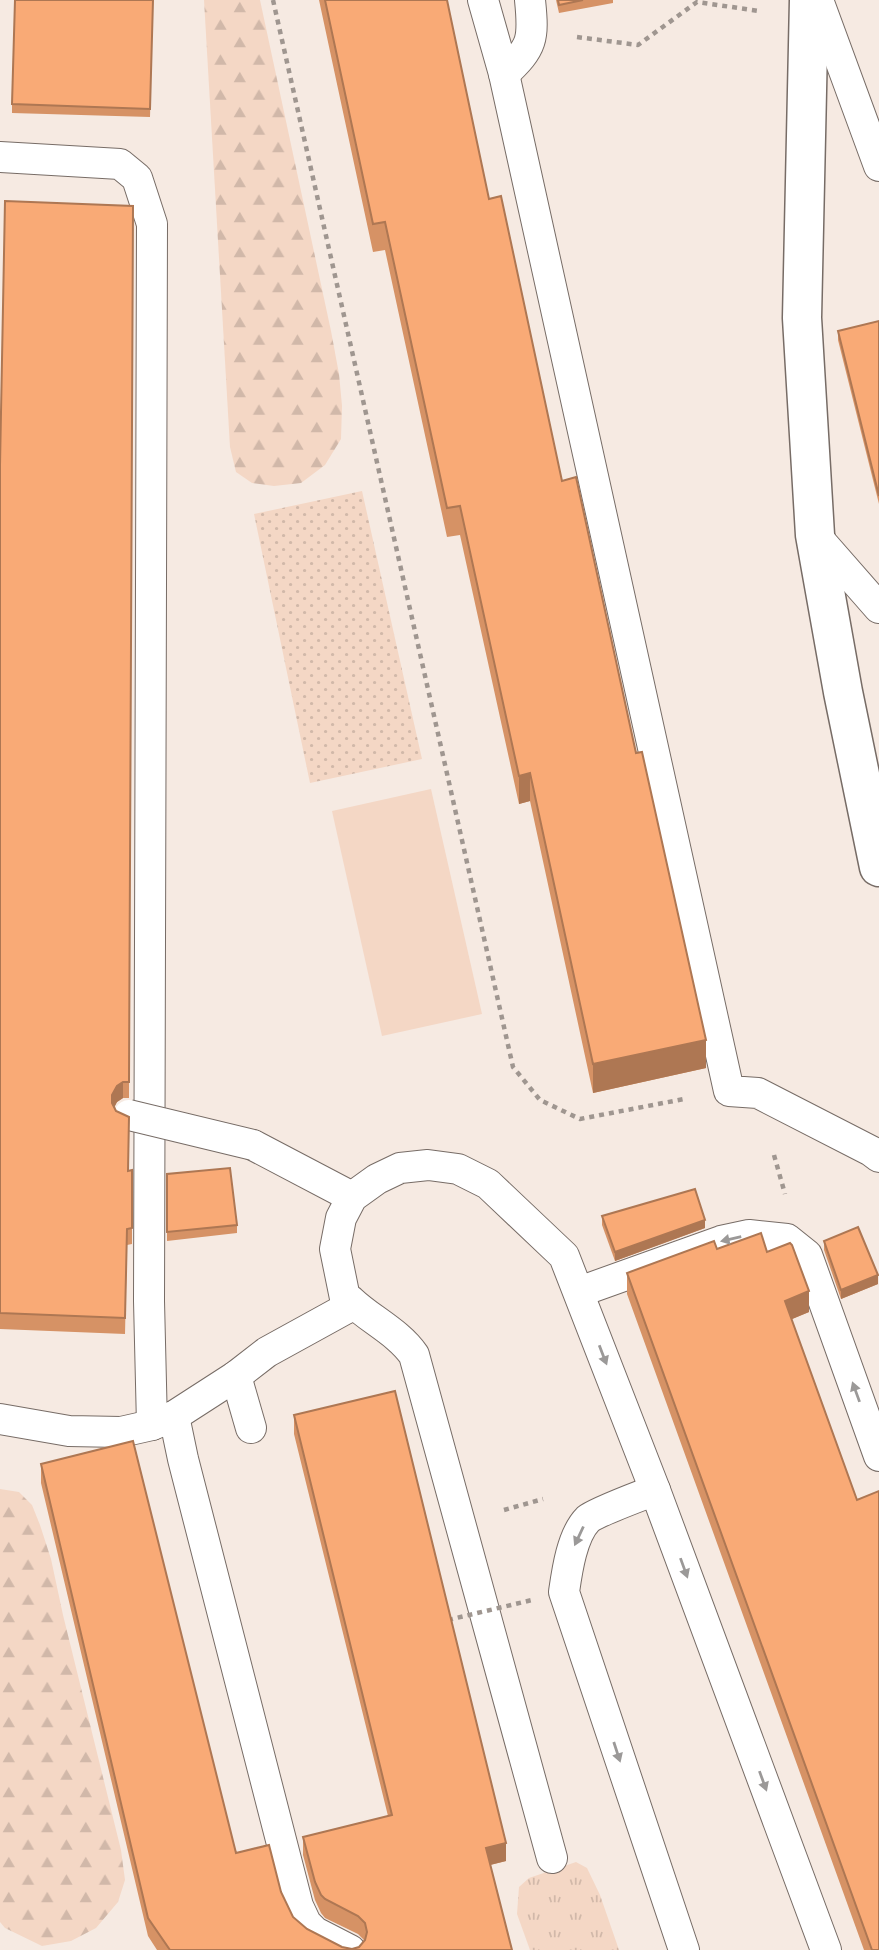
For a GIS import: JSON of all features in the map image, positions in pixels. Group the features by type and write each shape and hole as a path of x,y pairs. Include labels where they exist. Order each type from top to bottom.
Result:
{"street":[{"path":"812,6 802,318 816,535 846,705 879,867"}],"lane":[{"path":"483,0 504,74 744,1092 879,1157"},
{"path":"504,74 520,59 533,31 530,0"},
{"path":"812,6 879,166"},
{"path":"0,157 120,164 137,178 152,225 149,1301 163,1420 183,1459 298,1906 306,1923 315,1932 350,1950"},
{"path":"816,535 879,608"},
{"path":"129,1115 253,1144 352,1197"},
{"path":"347,1308 335,1249 341,1218 352,1197 400,1168 428,1165 458,1169 488,1184 564,1256 655,1490 826,1950"},
{"path":"579,1292 721,1241 749,1235 787,1239 807,1255 879,1456"},
{"path":"0,1419 69,1431 121,1432 163,1420 236,1376 267,1352 347,1308 351,1301 405,1343 414,1355 552,1858"},
{"path":"236,1376 251,1428"},
{"path":"655,1490 589,1517 579,1533 569,1563 564,1592 684,1950"}],"path":[{"path":"273,0 513,1067 540,1100 580,1119 744,1092 799,1249"},
{"path":"533,31 638,45 696,2 812,6"},
{"path":"460,1523 558,1494 575,1545"},
{"path":"447,1621 531,1600"}],"green space":[{"path":"204,0 260,0 331,331 342,406 341,439 325,465 301,483 274,486 252,483 236,472 230,447"},
{"path":"362,491 422,759 310,783 254,514"},
{"path":"431,789 482,1014 382,1036 332,811"},
{"path":"0,1489 19,1492 32,1505 51,1559 121,1850 125,1880 118,1902 96,1928 71,1941 42,1946 5,1928 0,1922"},
{"path":"576,1862 587,1868 600,1895 619,1950 530,1950 517,1914 519,1887 529,1878"}],"building":[{"path":"15,0 153,0 150,109 12,104"},
{"path":"325,0 447,0 489,199 501,196 562,481 576,477 636,753 642,752 706,1040 593,1064 530,773 519,776 460,506 447,508 385,222 373,224"},
{"path":"558,0 583,0 559,5"},
{"path":"5,201 133,206 129,1082 117,1086 112,1095 116,1111 129,1117 128,1171 132,1170 132,1228 127,1229 125,1318 0,1313 0,465"},
{"path":"879,321 879,496 838,331"},
{"path":"230,1168 237,1225 167,1232 167,1174"},
{"path":"695,1189 705,1220 615,1252 602,1216"},
{"path":"858,1227 878,1275 841,1290 824,1241"},
{"path":"761,1233 767,1252 790,1243 792,1245 809,1291 785,1301 857,1500 879,1491 879,1950 872,1950 627,1273 714,1241 717,1249"},
{"path":"395,1391 506,1843 486,1848 512,1950 170,1950 148,1918 41,1464 133,1441 236,1853 269,1845 281,1892 293,1917 307,1929 342,1947 352,1949 359,1947 365,1940 365,1923 358,1916 321,1895 303,1837 392,1815 294,1415"}]}
